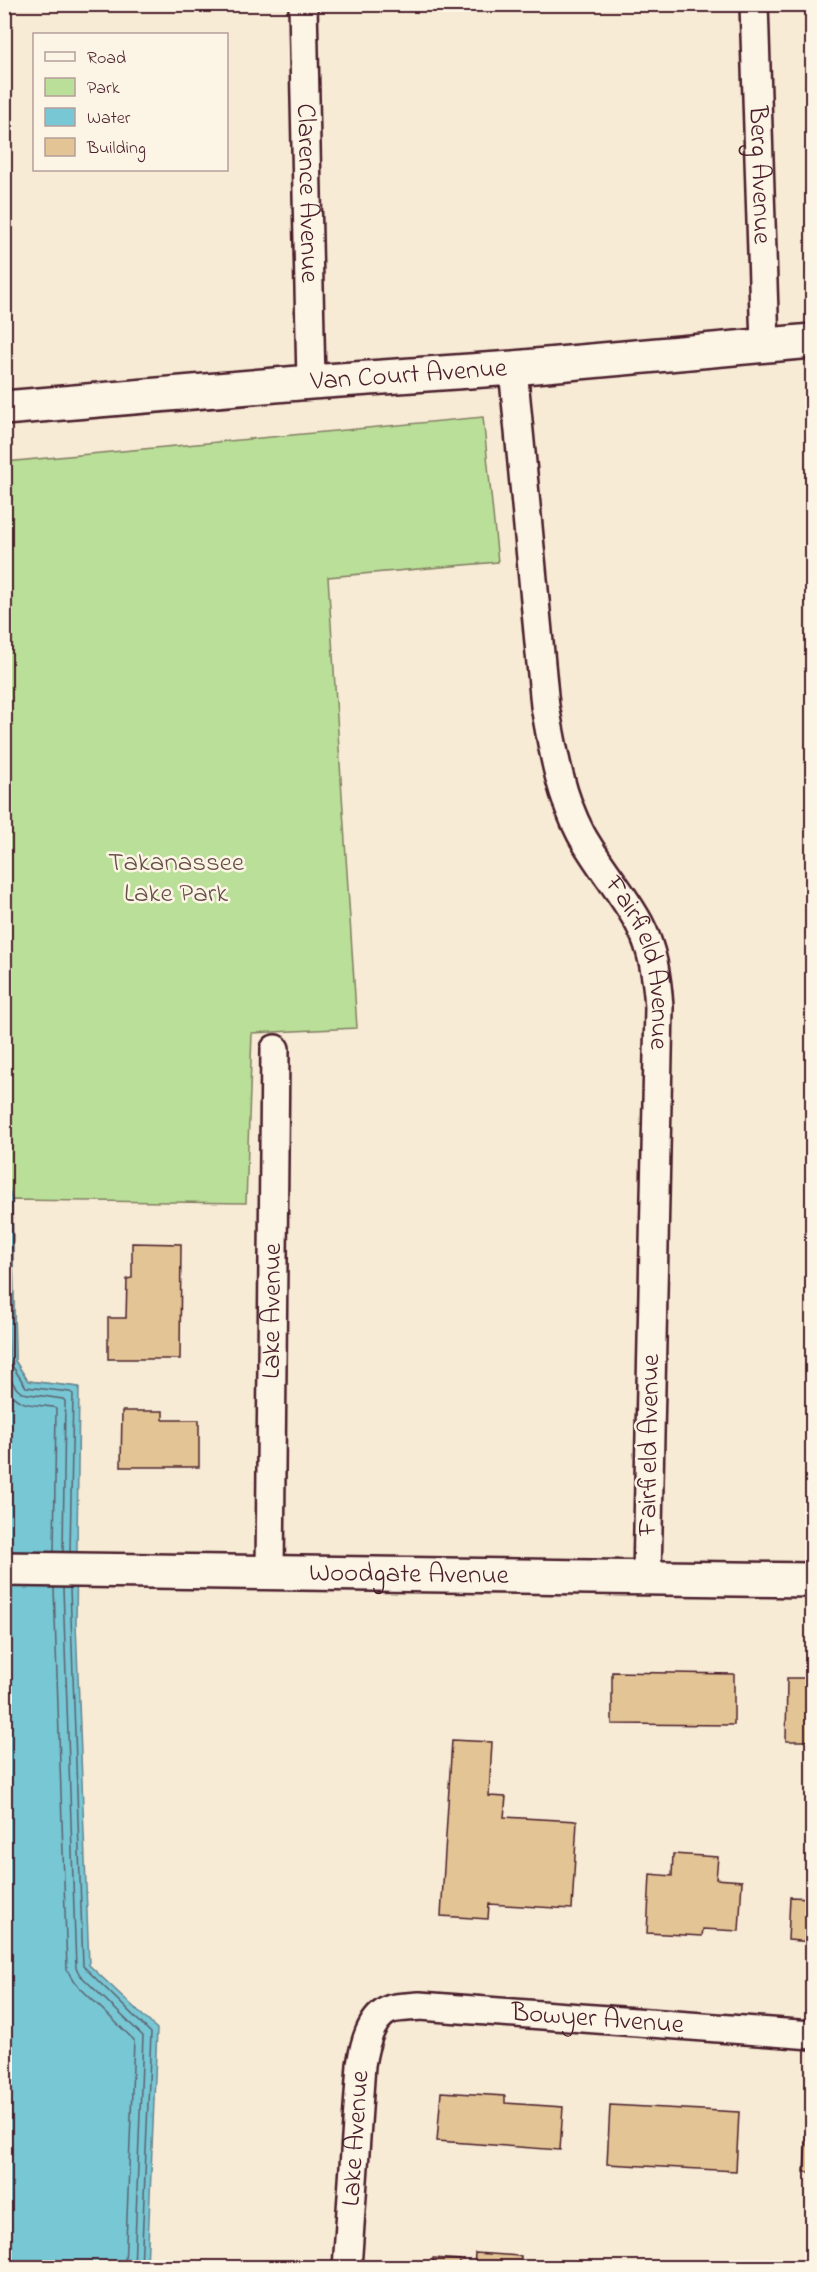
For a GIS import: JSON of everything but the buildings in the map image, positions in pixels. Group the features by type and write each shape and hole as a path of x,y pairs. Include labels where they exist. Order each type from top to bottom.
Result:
{"street":[{"name":"Clarence Avenue","path":"303,4 311,382"},
{"name":"Berg Avenue","path":"754,4 765,345"},
{"name":"Van Court Avenue","path":"4,408 311,382 513,368 813,341"},
{"name":"Fairfield Avenue","path":"513,368 545,706 554,758 565,795 581,833 639,922 650,949 657,982 659,1007 647,1577"},
{"name":"Lake Avenue","path":"270,1574 274,1049"},
{"name":"Woodgate Avenue","path":"4,1569 813,1580"},
{"name":"Bowyer Avenue","path":"384,2013 393,2009 420,2006 813,2035"},
{"name":"Lake Avenue","path":"347,2268 361,2065 364,2048 373,2025 384,2013"}],"green space":[{"name":"Takanassee Lake Park","path":"483,417 498,562 328,577 357,1028 252,1033 246,1203 12,1200 15,1361 28,1381 79,1387 5,1534 5,462"}],"water":[{"path":"4,1172 12,1200 15,1361 28,1381 79,1387 76,1623 89,1965 157,2029 147,2267 5,2267"}]}
